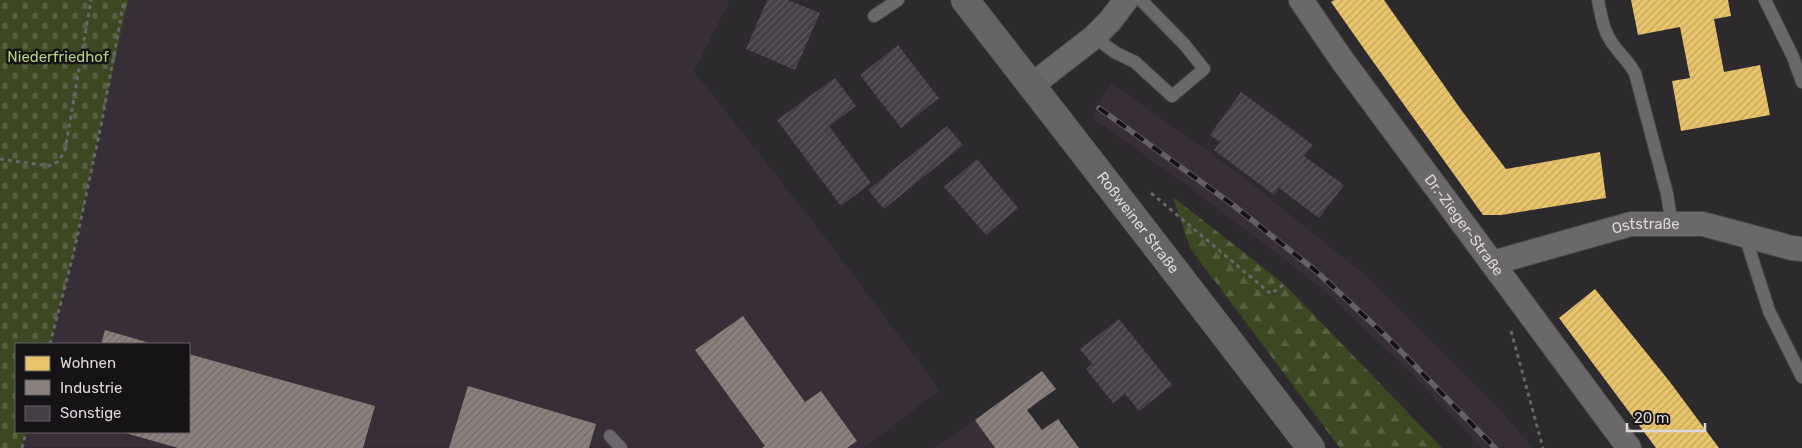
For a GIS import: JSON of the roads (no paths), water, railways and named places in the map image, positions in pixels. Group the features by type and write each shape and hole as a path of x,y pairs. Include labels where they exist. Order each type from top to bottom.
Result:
{"main road":[{"name":"Roßweiner Straße","path":"965,0 1160,249 1311,448"}],"street":[{"path":"1032,85 1094,37 1110,21 1126,0"},
{"name":"Dr.-Zieger-Straße","path":"1301,0 1342,60 1629,448"},
{"name":"Oststraße","path":"1492,263 1631,224 1703,224 1792,248 1802,248"}],"lane":[{"path":"874,16 898,0"},
{"path":"1094,37 1116,53 1135,62 1172,96 1204,69 1184,44 1141,0"},
{"path":"1598,0 1604,28 1609,39 1629,62 1635,73 1667,194 1672,224"},
{"path":"1765,0 1793,57 1802,82"},
{"path":"1745,236 1769,311 1802,377"},
{"path":"610,436 621,448"}],"railway":[{"path":"1099,108 1233,205 1316,271 1387,337 1495,448"}],"park label":[{"name":"Niederfriedhof","path":"58,57"}]}
